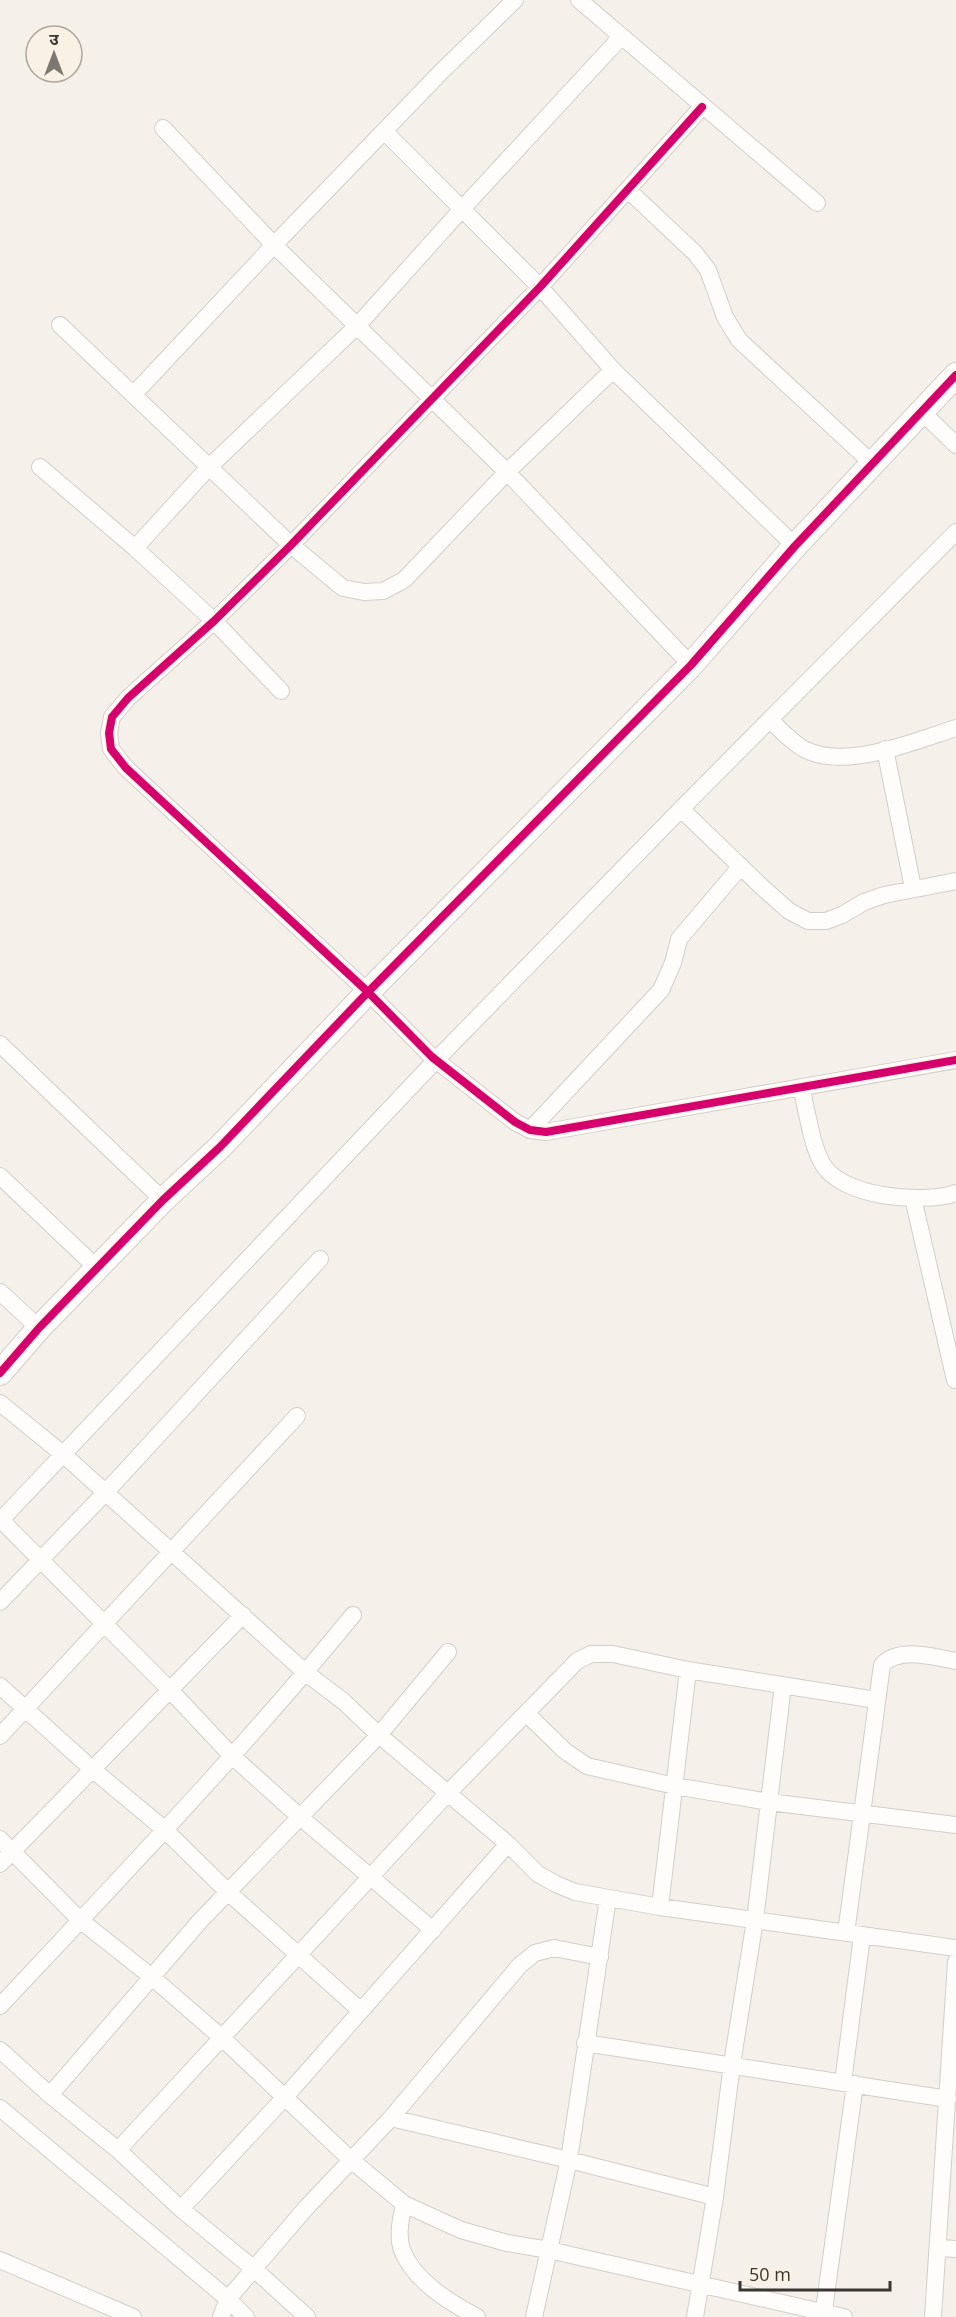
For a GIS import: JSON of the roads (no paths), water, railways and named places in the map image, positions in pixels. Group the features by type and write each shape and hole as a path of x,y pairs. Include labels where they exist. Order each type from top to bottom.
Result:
{"street":[{"path":"134,395 274,245 441,72 515,0"},
{"path":"579,0 817,203"},
{"path":"135,548 209,467 358,326 461,210 621,38"},
{"path":"702,107 540,287 291,545 214,621 128,698 112,717 109,733 111,749 126,768 368,992 434,1059 515,1122 530,1130 546,1132 956,1060"},
{"path":"163,128 274,245 507,472 691,665"},
{"path":"385,132 540,287 613,370 795,546"},
{"path":"628,190 695,253 708,270 725,316 739,340 873,464"},
{"path":"60,325 291,545 343,588 364,592 383,591 404,580 507,472 613,370"},
{"path":"0,1373 39,1328 163,1200 220,1147 368,992 691,665 795,546 956,375"},
{"path":"922,412 953,442"},
{"path":"40,467 135,548 214,621 281,691"},
{"path":"433,1930 300,1818 231,1755 170,1690 0,1520 60,1451 434,1059 956,532"},
{"path":"770,720 803,749 821,756 837,758 885,749 956,728"},
{"path":"885,749 913,888"},
{"path":"681,809 789,911 808,921 826,921 864,902 913,888 956,881"},
{"path":"530,1130 661,990 668,976 679,939 741,866"},
{"path":"0,1044 163,1200"},
{"path":"801,1087 823,1165 838,1179 874,1195 913,1198 956,1193"},
{"path":"0,1176 98,1269"},
{"path":"913,1198 955,1380"},
{"path":"0,1602 105,1493 320,1259"},
{"path":"0,1292 39,1328"},
{"path":"0,1403 60,1451 306,1673 343,1701 379,1735 508,1844 538,1874 575,1892 608,1898 956,1948"},
{"path":"0,1736 297,1416"},
{"path":"0,1864 243,1615"},
{"path":"0,2006 306,1673 353,1615"},
{"path":"50,2095 200,1921 379,1735 448,1652"},
{"path":"118,2150 448,1793 577,1661 591,1654 612,1654 688,1670 876,1701"},
{"path":"823,2315 849,2083 854,1935 863,1814 882,1665 888,1658 900,1654 956,1661"},
{"path":"660,1907 688,1670"},
{"path":"695,2317 715,2197 754,1920 783,1685"},
{"path":"0,1686 92,1769 165,1829 228,1892 361,2011"},
{"path":"526,1713 565,1751 587,1766 675,1786 769,1802 956,1825"},
{"path":"0,1839 80,1920 153,1978 221,2037 350,2159 404,2204 460,2230 507,2243 549,2250 823,2315 844,2317"},
{"path":"181,2209 285,2097 508,1844"},
{"path":"534,2317 569,2160 608,1898"},
{"path":"221,2317 231,2296 350,2159 391,2118 520,1965 535,1953 554,1948 600,1957"},
{"path":"933,2317 956,1962"},
{"path":"585,2043 948,2099"},
{"path":"0,2050 50,2095 118,2150 251,2273 307,2317"},
{"path":"0,2108 231,2296 246,2317"},
{"path":"391,2118 715,2197"},
{"path":"404,2204 399,2228 401,2249 414,2271 451,2303 477,2317"},
{"path":"938,2248 956,2249"},
{"path":"0,2260 133,2317"}]}
